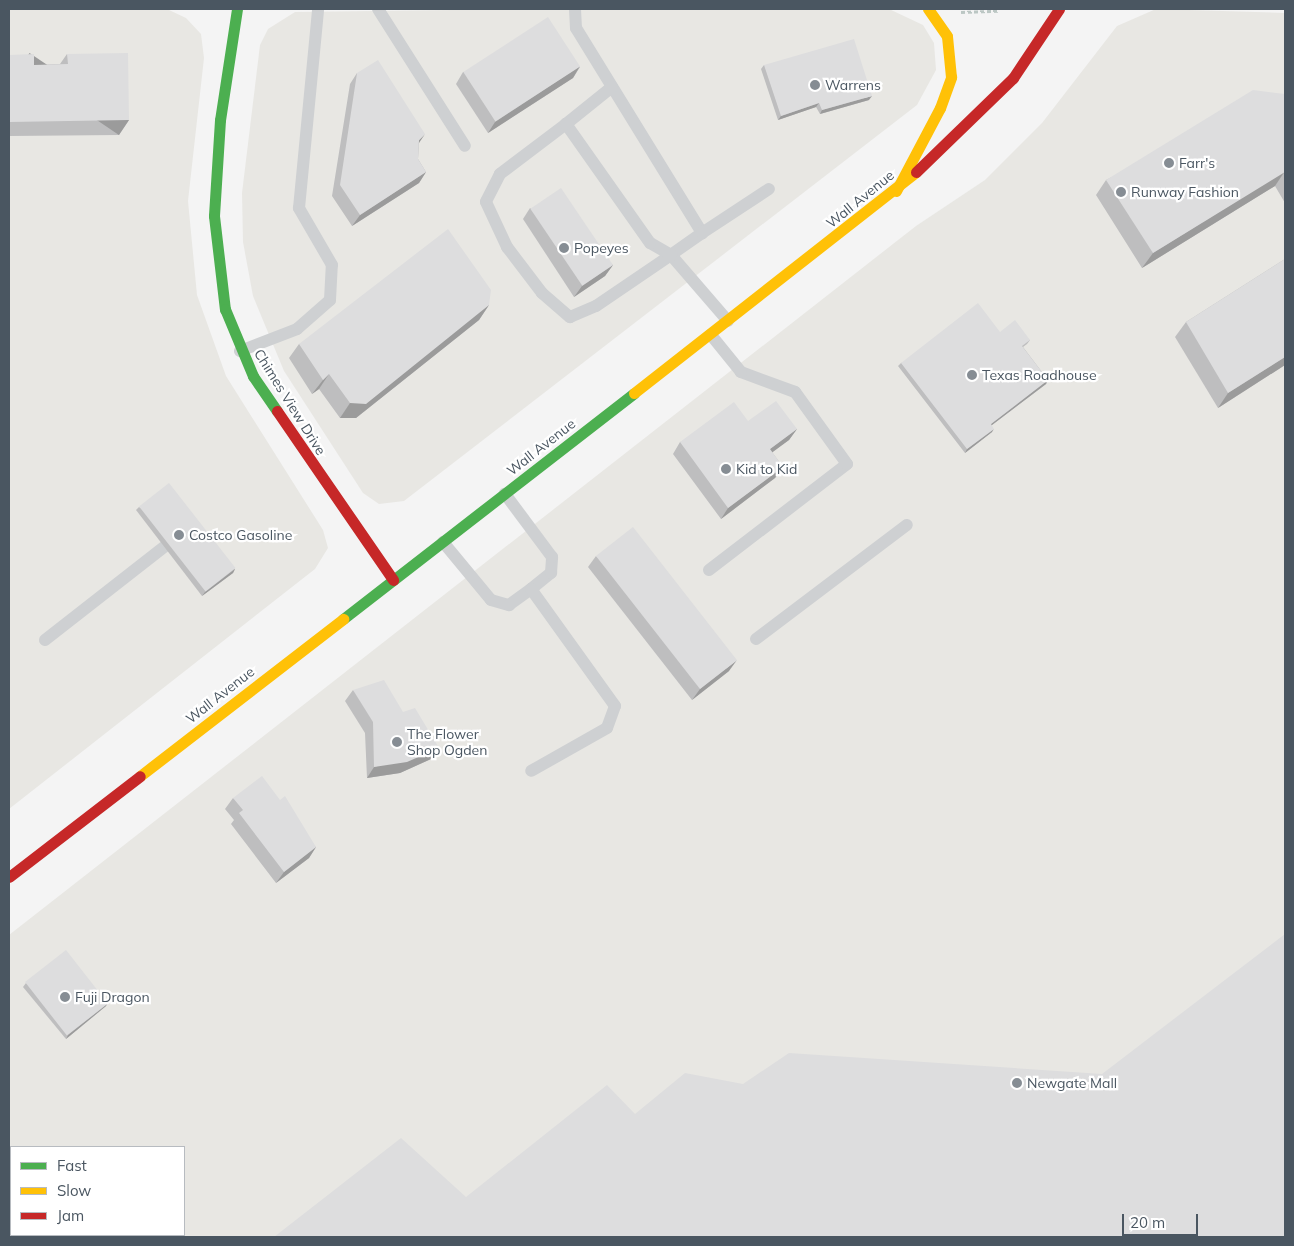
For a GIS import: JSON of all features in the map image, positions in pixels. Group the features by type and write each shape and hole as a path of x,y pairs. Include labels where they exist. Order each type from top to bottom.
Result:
{"main road":[{"name":"Chimes View Drive","path":"237,9 220,120 214,216 220,286 240,350 285,425 393,580"},
{"path":"896,191 940,108 951,76 947,36 928,9"},
{"name":"Wall Avenue","path":"9,877 896,191 1014,78 1043,39 1059,9"}],"lane":[{"path":"240,350 297,329 330,300 332,265 299,208 318,9"},
{"path":"378,9 466,146"},
{"path":"575,9 576,28 702,233"},
{"path":"612,88 500,174 486,202 507,246 542,292 570,317 596,306 769,189"},
{"path":"566,124 650,244 671,255 728,321"},
{"path":"709,570 847,464 795,392 742,372 710,335"},
{"path":"443,542 491,600 509,605 531,589 551,573 552,557 505,494"},
{"path":"756,639 907,525"},
{"path":"46,640 164,547"},
{"path":"531,589 615,706 607,728 531,771"}],"path":[{"path":"956,12 998,12"}],"shaded area":[{"path":"530,9 889,9 923,25 934,43 936,70 917,105 404,501 379,504 363,493 284,371 253,296 243,242 242,193 260,45 268,29 295,12"},
{"path":"1156,9 1285,13 1285,1237 9,1237 9,935 916,226 985,180 1042,123 1117,26"},
{"path":"9,10 169,10 186,18 201,34 204,58 188,201 197,295 226,376 323,530 328,548 315,569 9,809"}],"building":[{"path":"548,17 580,66 495,121 463,72"},
{"name":"Warrens","path":"854,39 872,96 822,110 819,103 781,116 764,65"},
{"path":"128,53 129,120 9,122 9,55 34,54 34,65 68,64 67,54"},
{"path":"378,60 425,134 419,140 418,159 426,172 360,215 340,185 357,73"},
{"path":"1253,90 1285,94 1285,172 1153,253 1106,180"},
{"name":"Popeyes","path":"561,188 613,265 582,286 530,209"},
{"path":"448,229 491,290 489,305 366,404 350,403 329,374 323,380 299,344"},
{"path":"1285,259 1285,357 1228,393 1186,322"},
{"name":"Texas Roadhouse","path":"978,303 1000,332 1015,320 1030,340 1022,346 1048,380 991,424 994,429 967,449 901,363"},
{"name":"Kid to Kid","path":"776,401 797,429 770,449 783,467 728,508 680,442 734,402 748,421"},
{"name":"Costco Gasoline","path":"169,483 235,568 206,592 139,506"},
{"path":"633,527 737,660 700,689 596,556"},
{"path":"384,680 403,712 415,708 439,748 407,762 374,767 373,722 353,690"},
{"path":"262,776 280,800 285,796 316,847 284,872 239,813 243,810 233,798"},
{"name":"Newgate Mall","path":"1285,934 1285,1237 274,1237 401,1138 466,1197 607,1085 635,1114 685,1073 743,1084 789,1053 1102,1074"},
{"name":"Fuji Dragon","path":"66,950 108,1004 67,1036 25,982"}],"traffic: fast":[{"path":"237,9 220,120 214,216 225,309 253,376 277,411"},
{"path":"343,619 634,393"}],"traffic: slow":[{"path":"896,191 940,108 951,77 947,36 928,9"},
{"path":"634,393 916,172"},
{"path":"140,776 343,619"}],"traffic: jam":[{"path":"916,172 1013,78 1059,9"},
{"path":"277,411 393,580"},
{"path":"9,877 140,776"}],"place":[{"name":"Warrens","path":"815,85"},
{"name":"Farr's","path":"1169,163"},
{"name":"Runway Fashion","path":"1121,192"},
{"name":"Popeyes","path":"564,248"},
{"name":"Texas Roadhouse","path":"972,375"},
{"name":"Kid to Kid","path":"726,469"},
{"name":"Costco Gasoline","path":"179,535"},
{"name":"The Flower Shop Ogden","path":"397,742"},
{"name":"Fuji Dragon","path":"65,997"},
{"name":"Newgate Mall","path":"1017,1083"}]}
